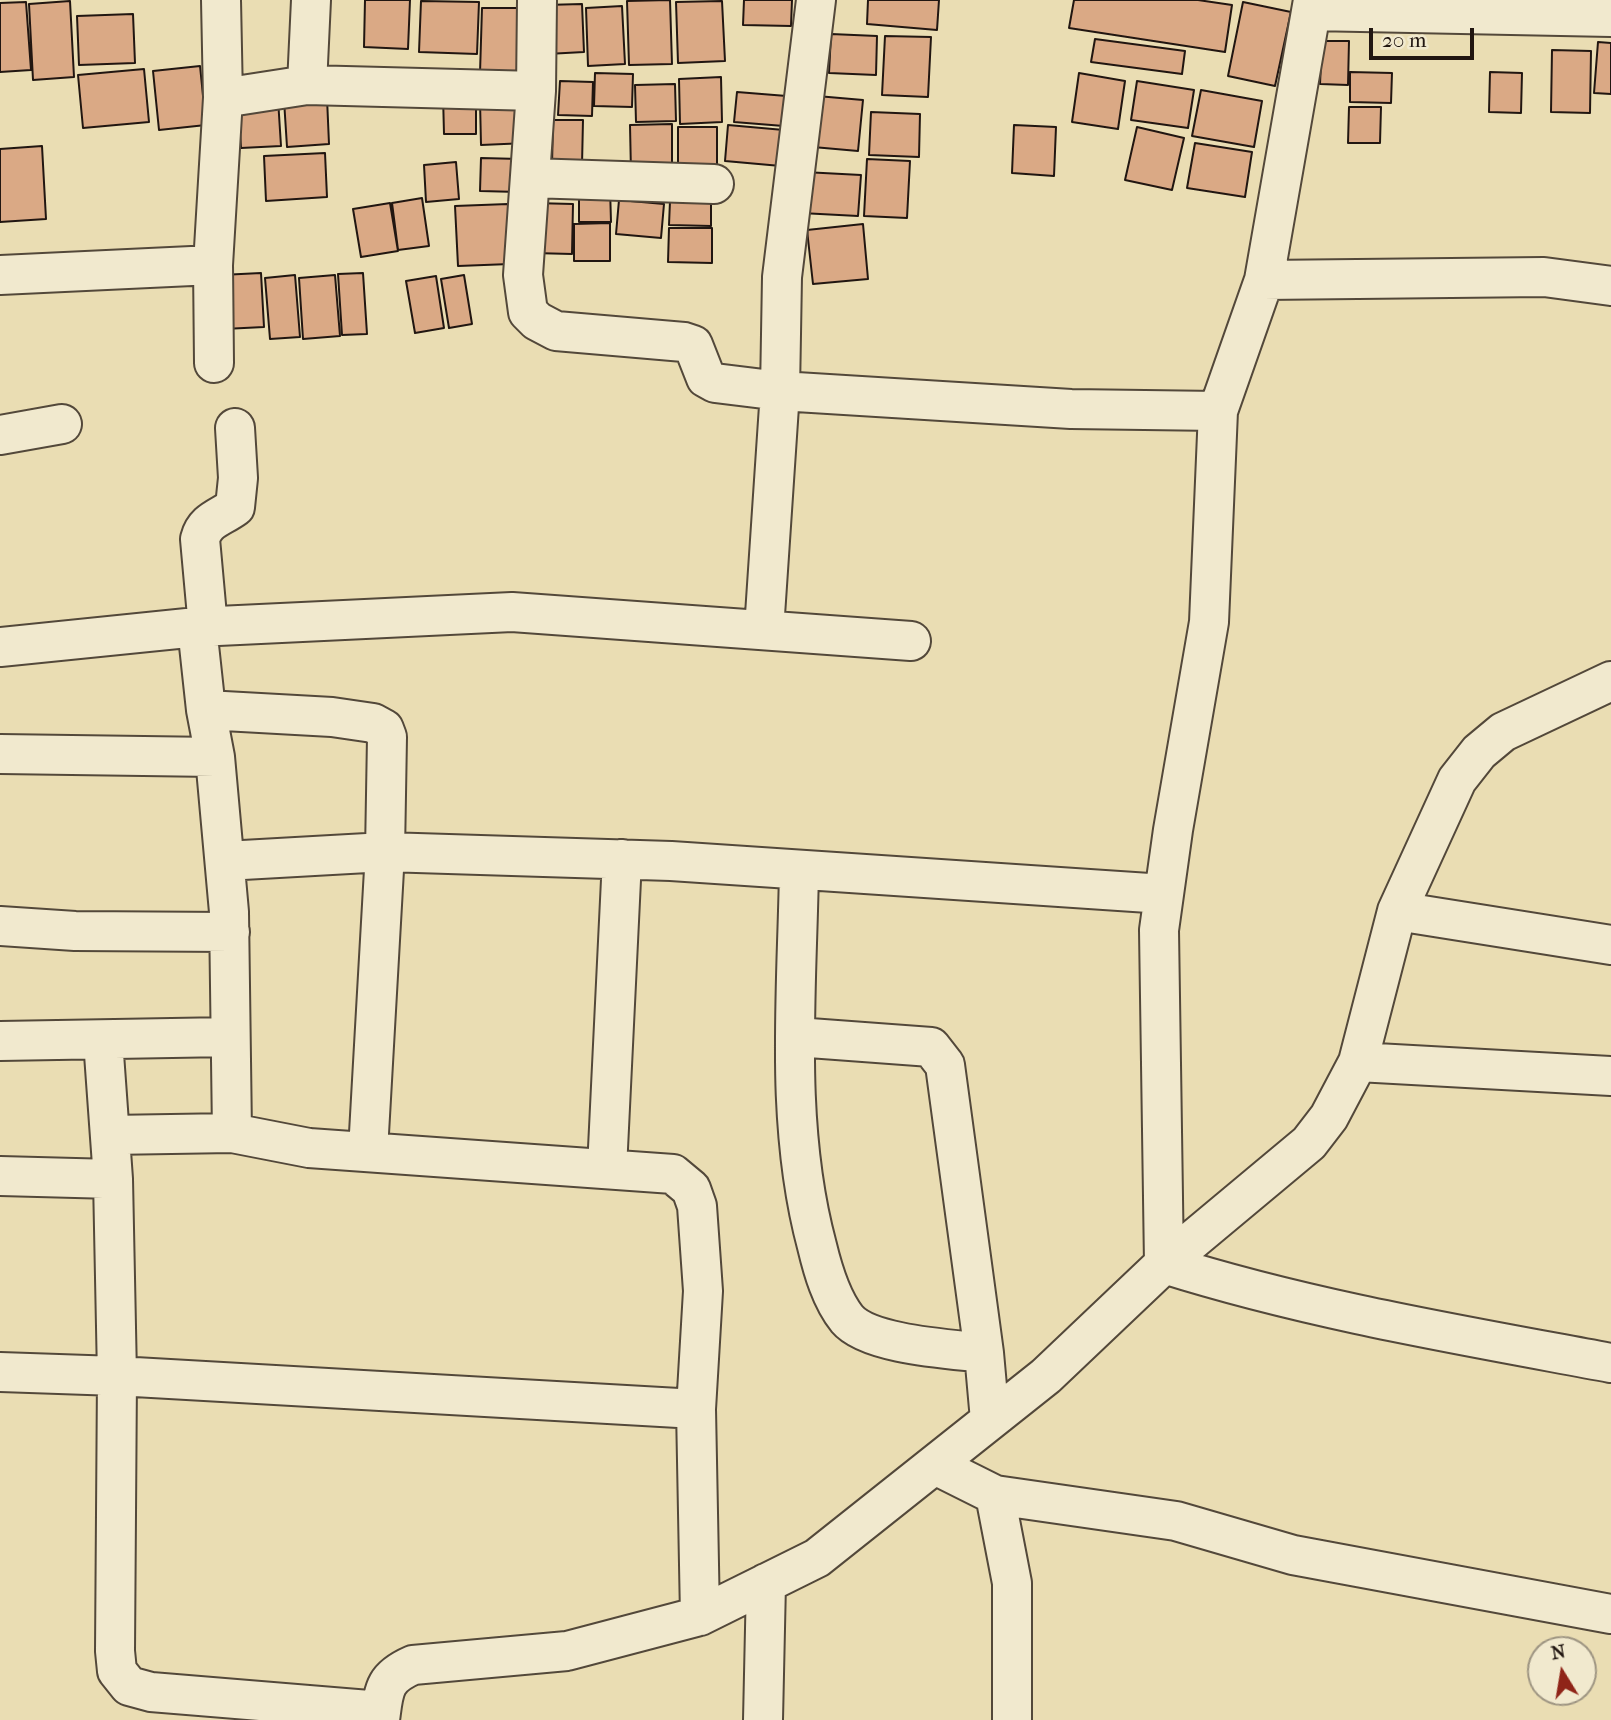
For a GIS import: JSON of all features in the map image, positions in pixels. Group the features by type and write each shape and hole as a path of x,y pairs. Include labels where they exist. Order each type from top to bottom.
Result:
{"street":[{"path":"214,363 213,265 223,98 221,0"},
{"path":"307,85 311,0"},
{"path":"537,0 536,90 523,275 528,312 537,321 556,331 693,345 706,377 715,383 780,391 1071,410 1218,411"},
{"path":"764,630 780,391 782,277 816,0"},
{"path":"1164,1264 1159,930 1209,622 1218,411 1264,280 1295,118 1312,5 1595,11"},
{"path":"223,98 307,85 536,90"},
{"path":"530,178 715,184"},
{"path":"0,275 213,265"},
{"path":"1264,280 1544,277 1611,286"},
{"path":"0,435 62,424"},
{"path":"232,1133 230,932 215,757 206,710 200,539 203,528 213,519 235,508 239,478 235,428"},
{"path":"0,647 202,627 512,612 911,641"},
{"path":"103,1040 113,1179 117,1376 117,1671 129,1686 151,1692 380,1716 384,1690 395,1673 413,1665 567,1651 699,1616 817,1559 1046,1376 1164,1264 1309,1143 1329,1117 1357,1062 1397,911 1457,780 1479,752 1513,726 1611,681"},
{"path":"206,710 332,717 373,723 384,729 389,753 368,1152"},
{"path":"0,754 215,757"},
{"path":"225,861 384,852 622,859 1164,894"},
{"path":"607,1169 622,859"},
{"path":"799,870 796,1133 809,1219 825,1279 848,1321 894,1343 984,1353"},
{"path":"1397,911 1611,945"},
{"path":"0,926 75,931 230,932"},
{"path":"0,1041 229,1037"},
{"path":"796,1037 930,1047 946,1065 984,1353 990,1420"},
{"path":"1357,1062 1611,1076"},
{"path":"110,1135 232,1133 309,1148 673,1174 691,1189 697,1206 703,1291 696,1409 699,1616"},
{"path":"0,1176 113,1179"},
{"path":"1164,1264 1239,1287 1436,1330 1611,1363"},
{"path":"0,1372 117,1376 696,1409"},
{"path":"935,1465 995,1495 1176,1521 1293,1555 1611,1614"},
{"path":"995,1495 1012,1583 1012,1720"},
{"path":"763,1720 766,1583"}],"building":[{"path":"365,0 410,0 408,49 364,47"},
{"path":"670,0 672,64 629,65 627,1"},
{"path":"744,0 792,0 791,26 743,25"},
{"path":"868,0 939,0 937,30 867,24"},
{"path":"1074,0 1198,0 1232,5 1225,52 1069,28"},
{"path":"70,1 74,77 33,80 29,4"},
{"path":"421,1 479,2 477,54 419,52"},
{"path":"722,1 725,61 678,63 676,2"},
{"path":"26,2 31,70 0,72 0,3"},
{"path":"1243,2 1291,12 1275,86 1228,76"},
{"path":"582,4 584,52 547,54 545,5"},
{"path":"622,6 625,64 588,66 586,8"},
{"path":"482,8 526,8 525,74 480,73"},
{"path":"133,14 135,63 79,65 77,16"},
{"path":"831,34 877,36 876,75 829,73"},
{"path":"885,36 931,37 928,97 882,95"},
{"path":"1095,39 1185,51 1182,74 1091,62"},
{"path":"1322,41 1349,41 1348,85 1320,84"},
{"path":"1598,42 1611,43 1611,94 1594,93"},
{"path":"1552,50 1591,51 1590,113 1551,112"},
{"path":"200,66 206,125 159,130 153,71"},
{"path":"144,69 149,122 83,128 78,75"},
{"path":"1350,72 1392,73 1391,103 1350,102"},
{"path":"1490,72 1522,73 1521,113 1489,112"},
{"path":"595,73 633,74 632,107 594,106"},
{"path":"1079,73 1125,81 1118,129 1072,122"},
{"path":"721,77 722,122 680,124 679,79"},
{"path":"560,81 593,82 592,116 558,115"},
{"path":"1137,81 1194,90 1188,128 1131,120"},
{"path":"675,84 676,121 636,122 635,85"},
{"path":"1201,90 1262,101 1254,147 1192,136"},
{"path":"737,92 799,97 796,127 734,122"},
{"path":"443,95 476,95 476,134 444,134"},
{"path":"817,96 863,100 858,151 813,147"},
{"path":"327,98 329,144 287,147 284,100"},
{"path":"278,99 281,146 241,148 238,102"},
{"path":"526,99 527,143 481,145 480,101"},
{"path":"1349,107 1381,107 1380,143 1348,143"},
{"path":"871,112 920,114 919,157 869,155"},
{"path":"553,120 583,120 582,165 552,165"},
{"path":"672,124 672,172 631,173 630,125"},
{"path":"728,125 795,131 792,167 725,161"},
{"path":"1014,125 1056,127 1054,176 1012,173"},
{"path":"678,127 717,127 717,173 678,174"},
{"path":"1137,127 1184,138 1172,190 1125,180"},
{"path":"1195,143 1252,152 1245,197 1187,188"},
{"path":"42,146 46,219 0,222 0,149"},
{"path":"325,153 327,197 266,201 264,156"},
{"path":"481,158 520,159 519,192 480,191"},
{"path":"867,159 910,161 907,218 864,216"},
{"path":"456,162 459,199 426,202 424,165"},
{"path":"804,172 861,175 858,216 801,213"},
{"path":"579,188 610,188 611,222 579,222"},
{"path":"422,198 429,246 398,250 392,203"},
{"path":"619,200 664,204 661,238 616,234"},
{"path":"670,201 711,202 711,226 669,225"},
{"path":"390,203 398,251 361,257 353,209"},
{"path":"533,203 573,204 572,254 533,253"},
{"path":"508,204 510,264 458,266 455,206"},
{"path":"610,223 610,261 574,261 574,224"},
{"path":"863,224 868,279 813,284 807,230"},
{"path":"669,228 712,228 712,263 668,262"},
{"path":"261,273 264,327 224,329 221,275"},
{"path":"363,273 367,334 342,335 338,274"},
{"path":"295,275 300,337 270,339 265,278"},
{"path":"335,275 340,336 303,339 299,278"},
{"path":"464,275 472,324 449,328 441,279"},
{"path":"436,276 444,328 415,333 406,281"}]}
